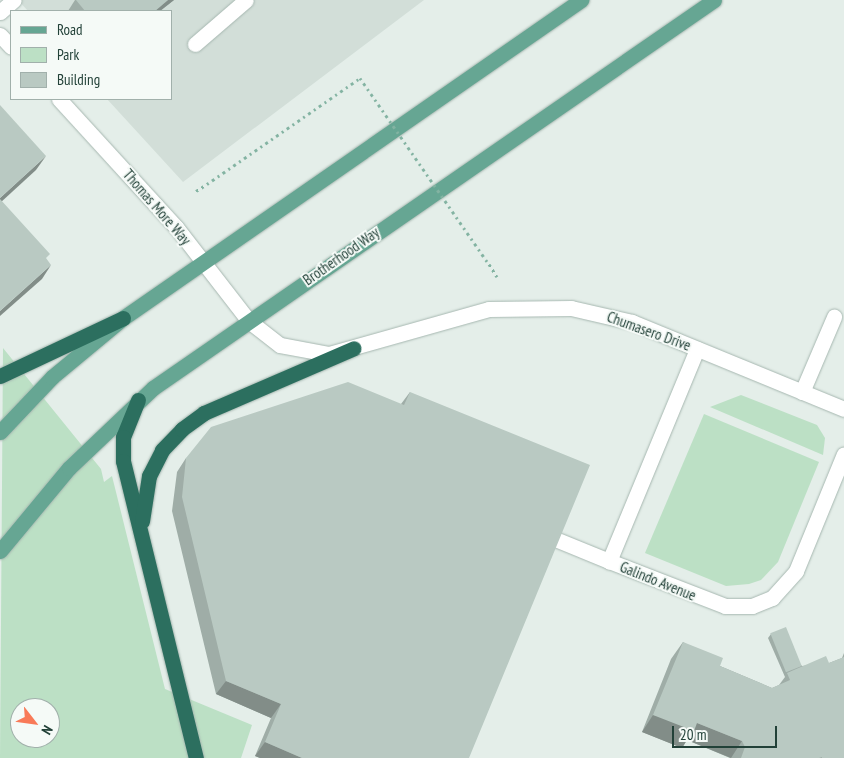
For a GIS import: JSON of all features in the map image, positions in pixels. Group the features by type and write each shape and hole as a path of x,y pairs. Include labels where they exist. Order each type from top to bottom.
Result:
{"highway":[{"path":"0,376 123,318"},
{"path":"143,547 142,508 148,476 174,436 204,413 354,348"},
{"path":"138,400 124,431 122,452 143,547 196,758"}],"main road":[{"path":"0,432 52,377 123,318 581,0"},
{"name":"Brotherhood Way","path":"0,551 70,468 138,400 248,321 714,0"}],"street":[{"path":"0,12 14,0"},
{"path":"195,44 246,0"},
{"path":"0,34 10,46"},
{"name":"Thomas More Way","path":"60,100 203,261 248,321"},
{"name":"Chumasero Drive","path":"248,321 268,338 296,350 329,354 474,312 528,306 611,315 697,348 844,409"},
{"path":"802,392 834,317"},
{"name":"Galindo Avenue","path":"697,348 609,561 725,606 752,606 772,598 796,571 844,454"},
{"path":"555,539 609,561"}],"path":[{"path":"196,191 360,78 497,277"}],"shaded area":[{"path":"18,0 424,0 183,182 108,100 172,100 172,10 27,10"}],"green space":[{"path":"3,348 101,469 104,482 112,476 165,689 252,725 241,758 0,758"},
{"path":"741,395 817,425 825,438 823,455 710,407"},
{"path":"704,414 819,462 778,562 761,580 749,584 726,586 645,553"}],"building":[{"path":"76,0 168,0 156,10 84,10"},
{"path":"0,105 46,156 0,198"},
{"path":"0,199 50,254 46,258 51,265 0,311"},
{"path":"348,382 404,405 410,392 590,465 469,758 302,758 265,742 281,704 226,681 182,497 186,458 211,427"},
{"path":"786,627 802,666 786,672 770,633"},
{"path":"683,642 723,658 720,666 772,688 790,680 787,673 826,656 829,663 844,657 844,758 741,758 745,747 742,741 697,723 694,731 653,715"}]}
